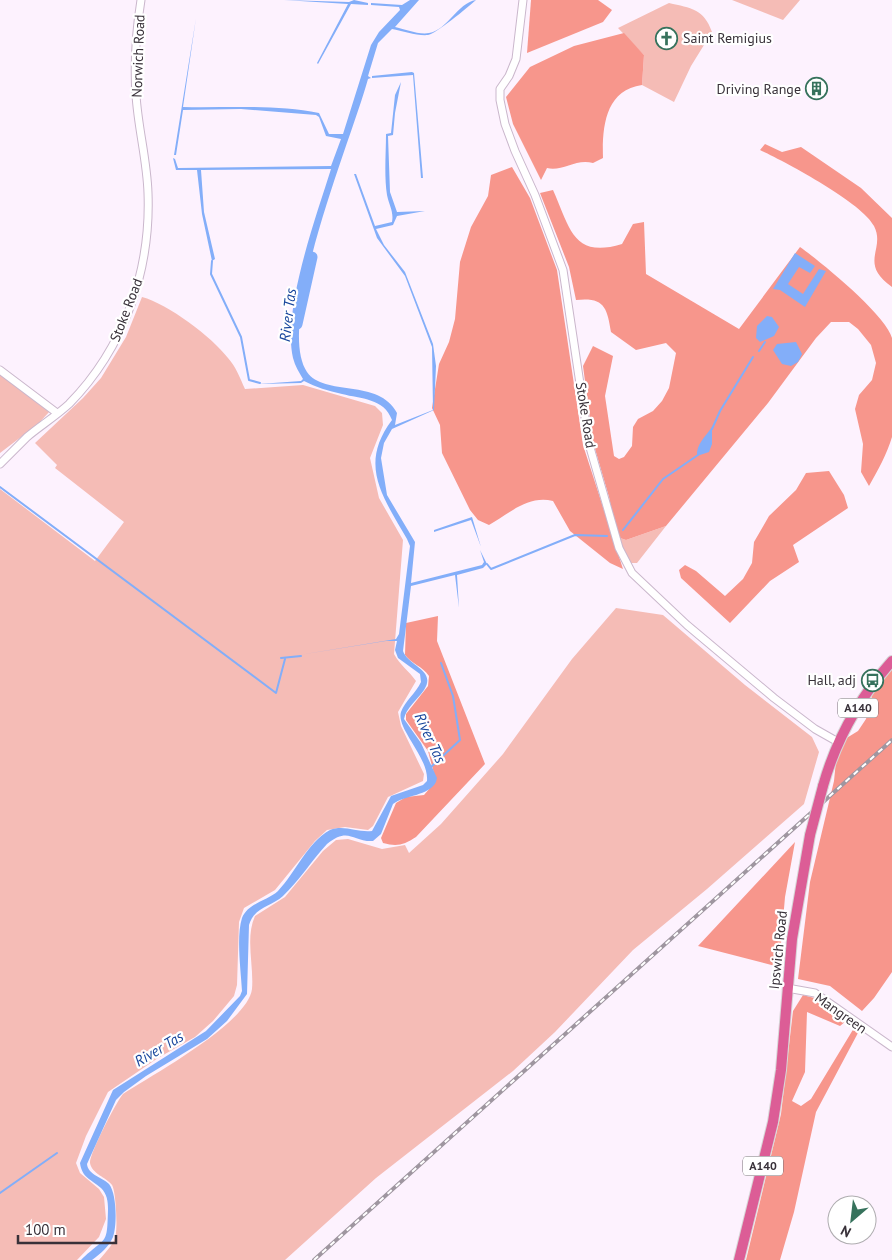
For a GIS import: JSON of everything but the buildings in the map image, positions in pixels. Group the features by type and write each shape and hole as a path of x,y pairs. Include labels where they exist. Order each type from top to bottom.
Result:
{"highway":[{"name":"Ipswich Road","path":"739,1260 772,1122 781,1070 787,988 799,887 810,835 831,758 838,742 856,711 892,661"}],"street":[{"name":"Norwich Road","path":"141,141 135,72 142,0"},
{"name":"Stoke Road","path":"523,0 516,59 509,76 500,89 500,100 505,124 515,151 535,195 563,270 589,444 618,548 632,573 687,625 774,698 815,729 838,742"},
{"name":"Stoke Road","path":"0,464 27,437 57,413 89,383 107,357 123,326 134,296 143,261 148,192 141,141"},
{"path":"0,370 57,413"},
{"name":"Mangreen","path":"787,988 815,993 892,1048"}],"shaded area":[{"path":"531,0 598,0 612,10 603,22 527,53"},
{"path":"732,0 800,0 783,20"},
{"path":"669,3 690,8 701,14 709,24 712,32 691,66 674,102 642,85 644,55 618,28"},
{"path":"624,33 644,55 642,85 630,88 620,94 613,102 605,123 603,158 593,163 581,162 553,169 547,168 541,180 513,124 506,97 530,67 574,46"},
{"path":"765,144 782,152 801,147 861,188 892,218 892,287 877,271 875,256 877,234 867,217 855,206 822,184 760,150"},
{"path":"512,167 530,198 557,270 583,445 623,569 610,563 570,531 553,501 544,500 527,503 489,525 478,520 470,510 442,453 440,425 432,408 439,364 449,342 455,319 460,262 471,227 488,196 491,175"},
{"path":"553,190 569,228 583,244 606,248 622,244 633,224 644,222 646,274 739,329 800,247 866,303 887,328 892,338 892,437 885,456 869,486 861,472 863,444 855,409 859,395 872,380 876,363 871,345 858,329 849,322 831,322 816,338 768,403 666,526 626,540 620,538 615,527 609,497 593,442 583,366 593,346 613,356 605,396 614,456 619,459 624,457 632,446 633,427 638,419 653,411 662,401 669,388 676,353 666,343 636,350 611,332 606,310 598,302 585,299 576,300 569,267 540,193"},
{"path":"142,297 164,307 201,331 231,361 245,389 303,385 375,406 382,413 383,425 370,458 379,498 403,540 394,654 416,681 398,712 401,726 424,774 423,781 388,797 373,826 368,830 345,827 327,830 315,841 275,890 244,908 239,922 237,985 234,996 213,1021 195,1037 158,1058 108,1092 86,1136 76,1163 80,1173 99,1189 104,1197 106,1219 99,1237 77,1260 0,1260 0,489 95,561 124,522 55,468 57,465 35,443 83,398 101,378 126,337"},
{"path":"0,373 50,411 38,424 0,453"},
{"path":"829,471 844,495 848,508 793,545 799,562 770,581 730,623 681,578 679,570 685,565 696,571 725,596 743,579 752,563 754,542 769,516 796,490 806,473"},
{"path":"666,526 637,563 629,563 620,538 626,540"},
{"path":"616,608 663,615 745,685 812,737 819,752 804,804 707,889 633,950 555,1032 513,1071 376,1178 285,1260 99,1260 115,1238 116,1219 115,1195 112,1185 93,1170 90,1163 98,1140 123,1094 197,1047 234,1017 246,1002 252,989 250,942 255,916 285,897 323,851 336,840 348,839 382,849 405,845 409,853 441,824 503,754 572,659"},
{"path":"438,616 437,641 485,764 416,837 408,842 396,845 383,843 381,838 396,803 406,797 424,795 436,781 428,751 406,720 406,714 428,686 429,676 405,655 406,623"},
{"path":"892,669 892,972 874,998 862,1011 830,986 798,979 810,882 834,781 836,761 845,739 858,731 866,719 873,692"},
{"path":"795,842 785,897 779,967 698,946"},
{"path":"803,995 818,999 846,1021 840,1026 807,1012 805,1072 792,1101 801,1106 811,1099 854,1028 859,1031 816,1112 794,1212 780,1260 746,1260 781,1114 793,1011"}],"water":[{"path":"284,0 349,2 354,0 368,3 368,5 351,4 318,64 348,4"},
{"path":"410,0 419,0 395,27 416,33 436,31 428,35 419,35 392,29 378,43 368,76 371,78 368,79 319,229 300,314 299,348 307,372 315,380 378,395 389,402 397,413 395,425 433,410 432,347 405,276 377,238 354,174 356,174 375,226 392,222 392,212 386,187 386,134 391,133 395,95 401,82 393,135 388,136 390,192 397,212 425,211 397,216 393,225 376,229 384,245 405,272 433,344 436,366 434,410 392,429 384,443 381,458 387,495 415,542 411,583 482,565 484,562 480,550 487,564 483,568 457,575 459,608 455,575 411,586 403,651 410,661 424,673 427,683 424,690 407,711 404,719 421,743 437,778 436,782 428,790 393,804 381,834 373,841 366,841 346,835 334,839 327,844 283,896 255,914 249,925 247,994 227,1021 207,1039 146,1076 116,1100 87,1164 90,1171 109,1184 112,1189 116,1218 113,1237 104,1250 92,1260 81,1260 101,1243 106,1235 108,1206 106,1195 101,1188 85,1175 80,1163 113,1090 206,1031 240,996 242,991 239,935 242,918 253,906 278,891 315,842 335,828 372,831 391,796 423,785 427,781 423,762 403,727 401,719 403,708 421,682 420,674 398,658 395,650 397,641 386,641 299,655 396,639 399,634 410,546 383,495 375,466 382,436 392,420 383,407 378,403 327,390 304,381 301,383 259,384 301,381 303,379 293,358 291,338 292,315 309,237 331,169 201,170 204,212 215,259 212,261 202,214 197,170 176,170 173,158 178,168 331,166 341,139 326,136 319,117 316,115 241,109 183,110 176,155 174,155 196,18 183,107 268,107 302,110 319,113 329,134 343,134 371,45 379,32 400,10 399,7 371,5 371,3 402,5"},
{"path":"476,0 436,31 463,6"},
{"path":"414,73 423,178 421,178 413,75 372,78 372,76"},
{"path":"795,253 815,266 810,273 799,267 788,284 803,294 819,269 826,271 805,307 780,290 773,289"},
{"path":"767,316 772,317 779,327 774,336 760,342 756,338 757,326"},
{"path":"796,342 802,354 798,362 791,366 782,364 773,350 777,344"},
{"path":"712,427 712,444 709,452 697,456 700,444"},
{"path":"472,517 481,547 471,520 434,532 434,530"}],"waterway":[{"name":"River Tas","path":"297,324 312,257"},
{"path":"212,261 211,274 241,337 249,380 260,383"},
{"path":"759,351 765,342"},
{"path":"712,429 720,411 753,357"},
{"path":"623,530 663,479 698,455"},
{"path":"0,487 276,693 285,659"},
{"path":"487,564 491,569 575,535 607,536"},
{"path":"281,658 301,656"},
{"path":"431,767 460,740 453,696 441,663"},
{"path":"0,1193 57,1153"}],"railway":[{"path":"314,1260 892,740"}],"place":[{"name":"Saint Remigius","path":"667,38"},
{"name":"Driving Range","path":"817,89"},
{"name":"Hall, adj","path":"872,680"}]}
